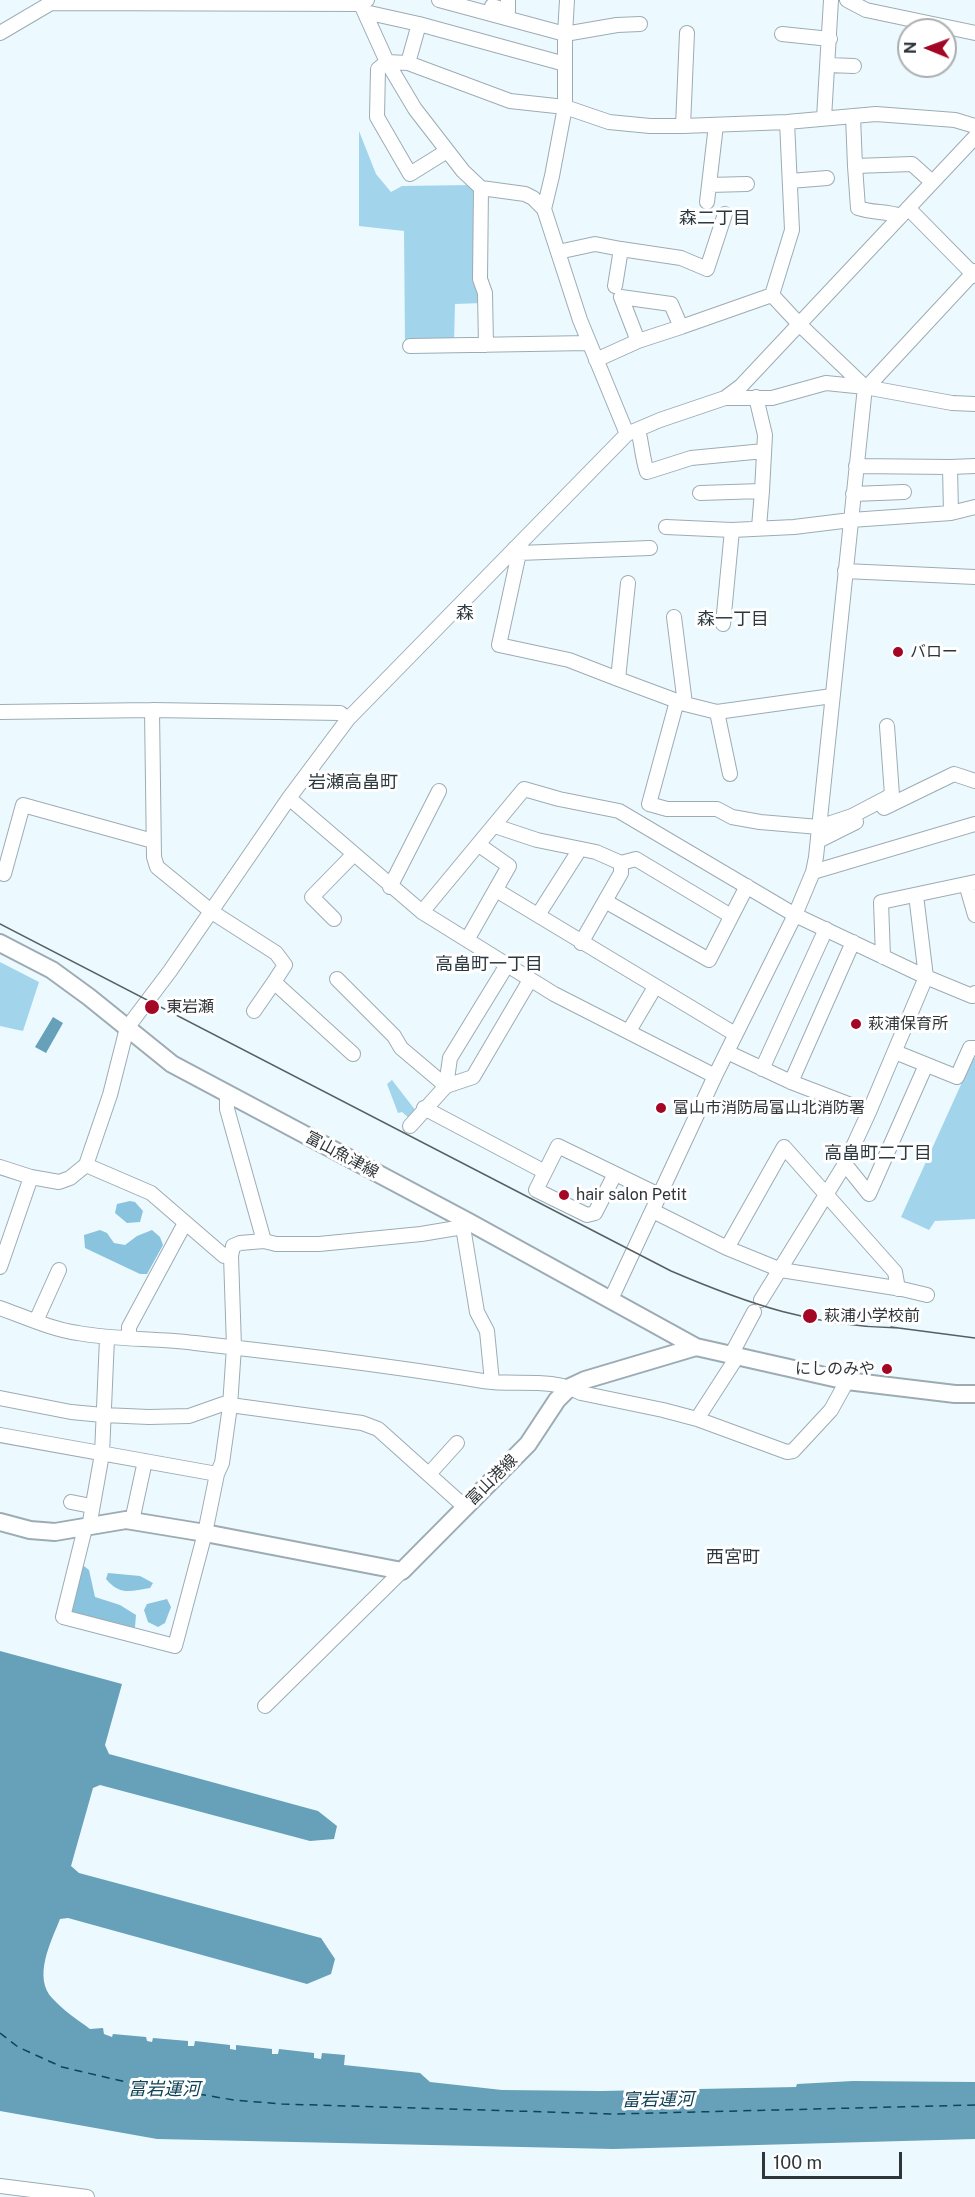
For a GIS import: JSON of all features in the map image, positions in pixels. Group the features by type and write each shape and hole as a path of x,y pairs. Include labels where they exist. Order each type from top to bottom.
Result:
{"main road":[{"name":"富山魚津線","path":"0,943 52,970 172,1064 466,1225 611,1299 696,1347"},
{"name":"富山港線","path":"402,1571 528,1444 557,1400 570,1387 585,1380 696,1347 847,1381 955,1394 975,1394"},
{"path":"0,1522 30,1530 55,1532 126,1520 402,1571"}],"street":[{"path":"439,0 565,34 617,25 640,24"},
{"path":"469,0 508,11 508,0"},
{"path":"544,209 565,107 567,0"},
{"path":"824,118 831,0"},
{"path":"847,0 866,10 975,33"},
{"path":"889,14 890,0"},
{"path":"0,33 51,3 363,4 418,24 565,64"},
{"path":"363,4 387,62 415,109 463,171 481,188 525,194 533,198 544,209 589,343 632,432 641,440 641,455 647,472 691,458 764,451"},
{"path":"408,63 418,24"},
{"path":"683,126 687,33"},
{"path":"782,34 830,39"},
{"path":"447,151 410,174 377,117 378,69 387,62 408,63 510,101 565,107 609,122 683,126 787,122 876,114 955,120 975,126"},
{"path":"828,65 854,66"},
{"path":"854,116 858,208 868,212 904,212 974,274 865,387"},
{"path":"772,295 792,230 787,122"},
{"path":"707,202 716,125"},
{"path":"725,398 741,386 975,137"},
{"path":"855,166 912,164 932,182"},
{"path":"790,181 828,178"},
{"path":"709,185 747,184"},
{"path":"481,188 480,279 485,293 486,345"},
{"path":"558,252 595,244 681,258 707,268 725,214"},
{"path":"615,286 621,249"},
{"path":"772,295 865,387"},
{"path":"596,360 638,341 772,295"},
{"path":"638,341 621,297 671,304 681,327"},
{"path":"410,346 589,343"},
{"path":"0,1167 31,1177 59,1182 70,1178 87,1165 110,1095 127,1028 212,912 289,798 348,718 632,432 725,398 772,398 826,383 865,387 952,404 975,404"},
{"path":"611,1299 735,1034 795,915 813,872 865,387"},
{"path":"756,397 765,435 759,527"},
{"path":"856,466 975,466"},
{"path":"950,467 951,513"},
{"path":"700,493 762,491"},
{"path":"853,494 904,492"},
{"path":"666,528 732,530 794,527 851,520 951,513 975,507"},
{"path":"723,624 732,530"},
{"path":"517,550 650,548"},
{"path":"517,550 499,645 569,660 681,702 717,712 832,696"},
{"path":"845,571 975,578"},
{"path":"618,679 628,583"},
{"path":"674,617 681,702 649,804 667,809 717,809 732,817 818,834 954,774 975,781"},
{"path":"152,711 153,841 157,867 212,912 276,953 285,965 255,1011"},
{"path":"0,712 340,713 348,718"},
{"path":"717,712 730,774"},
{"path":"818,834 892,795 887,726"},
{"path":"422,912 524,789 559,799 619,811 795,915 926,977 972,996 975,993"},
{"path":"390,887 439,791"},
{"path":"289,798 390,887 422,912 554,994 715,1076"},
{"path":"4,874 23,805 153,841"},
{"path":"813,872 975,824"},
{"path":"495,826 537,840 596,852 621,863 636,859 731,916"},
{"path":"467,940 509,866 479,845"},
{"path":"538,915 580,849"},
{"path":"334,919 312,897 353,855"},
{"path":"581,943 621,873 621,863"},
{"path":"883,957 881,902 971,883 975,915"},
{"path":"605,901 709,960 747,886"},
{"path":"496,890 735,1034"},
{"path":"697,1419 734,1356 757,1306 845,1164 895,1052 926,977 916,894"},
{"path":"762,1069 826,929"},
{"path":"791,1082 853,942"},
{"path":"446,1086 450,1058 507,965"},
{"path":"338,979 394,1036 401,1048 446,1086"},
{"path":"410,1126 446,1086 473,1077 530,980"},
{"path":"274,982 353,1054"},
{"path":"629,1031 655,987"},
{"path":"895,1052 957,1077 970,1048 975,1048"},
{"path":"727,1052 791,1082 869,1112"},
{"path":"845,1164 868,1194 926,1065"},
{"path":"227,1094 227,1109 264,1241"},
{"path":"424,1108 545,1172"},
{"path":"615,1174 595,1213 587,1215 536,1190 558,1146 661,1196"},
{"path":"727,1248 784,1147 895,1272 898,1288"},
{"path":"87,1165 151,1193 224,1256 231,1256"},
{"path":"2,1257 31,1177"},
{"path":"653,1211 727,1248 781,1270 898,1288 927,1295"},
{"path":"129,1337 129,1327 184,1223"},
{"path":"107,1338 102,1454 87,1528 63,1617 175,1646 222,1463 230,1406 234,1347 231,1256 233,1246 240,1242 264,1241 276,1244 319,1244 421,1234 466,1225 477,1312 488,1331 492,1382"},
{"path":"36,1321 59,1269"},
{"path":"0,1308 75,1333 107,1338 164,1339 394,1367 492,1382 557,1384 581,1393 697,1419 787,1452 793,1451 831,1410 847,1381"},
{"path":"0,1398 71,1412 103,1415 189,1416 223,1404 362,1423 378,1429 465,1507"},
{"path":"0,1435 218,1474"},
{"path":"429,1474 457,1443"},
{"path":"132,1521 145,1461"},
{"path":"71,1502 91,1506"},
{"path":"265,1706 402,1571"},
{"path":"0,2186 87,2197"}],"shaded area":[{"path":"359,131 376,174 391,192 402,186 471,185 479,190 483,303 455,304 454,342 405,343 404,231 359,226"},
{"path":"0,962 39,982 23,1031 0,1026"},
{"path":"973,1058 975,1058 975,1219 935,1221 929,1230 901,1217"},
{"path":"392,1080 416,1111 409,1118 402,1112 398,1113 387,1084"},
{"path":"135,1202 143,1211 140,1222 127,1223 115,1213 117,1204"},
{"path":"100,1230 107,1233 114,1243 125,1245 137,1236 152,1230 160,1237 163,1245 147,1274 140,1274 85,1248 84,1235"},
{"path":"84,1566 89,1570 95,1597 120,1605 136,1615 135,1627 126,1631 73,1613 71,1608 80,1567"},
{"path":"108,1573 140,1576 153,1583 150,1588 121,1590 106,1579"},
{"path":"167,1599 171,1607 165,1623 158,1627 148,1622 144,1610 147,1604"}],"water":[{"path":"53,1017 63,1023 46,1053 35,1047"},
{"name":"富岩運河","path":"0,1651 122,1684 105,1745 109,1754 318,1811 337,1826 334,1839 310,1841 100,1785 93,1788 71,1866 79,1873 321,1938 335,1959 331,1974 307,1984 68,1918 60,1919 45,1960 44,1981 53,1999 90,2029 103,2028 104,2034 112,2037 113,2034 146,2037 147,2041 152,2042 153,2038 188,2041 188,2046 194,2046 195,2041 230,2045 230,2049 236,2050 236,2045 272,2049 272,2054 278,2054 279,2049 314,2053 314,2058 321,2059 322,2053 345,2055 344,2065 420,2073 430,2082 502,2090 601,2091 796,2087 797,2084 853,2081 975,2082 975,2139 613,2149 157,2139 0,2111"}],"ferry route":[{"path":"0,2033 18,2047 62,2067 126,2082 234,2100 282,2104 615,2114 975,2105"}],"tram line":[{"path":"0,924 671,1271 727,1294 782,1312 868,1327 899,1328"},
{"path":"891,1327 975,1338"}],"place":[{"name":"バロー","path":"898,652"},
{"name":"東岩瀬","path":"152,1007"},
{"name":"萩浦保育所","path":"856,1024"},
{"name":"富山市消防局富山北消防署","path":"661,1108"},
{"name":"hair salon Petit","path":"564,1195"},
{"name":"萩浦小学校前","path":"810,1316"},
{"name":"にしのみや","path":"887,1369"}],"district":[{"name":"森二丁目","path":"715,218"},
{"name":"森","path":"465,613"},
{"name":"森一丁目","path":"733,619"},
{"name":"岩瀬高畠町","path":"353,782"},
{"name":"高畠町一丁目","path":"489,964"},
{"name":"高畠町二丁目","path":"878,1153"},
{"name":"西宮町","path":"733,1557"}]}
